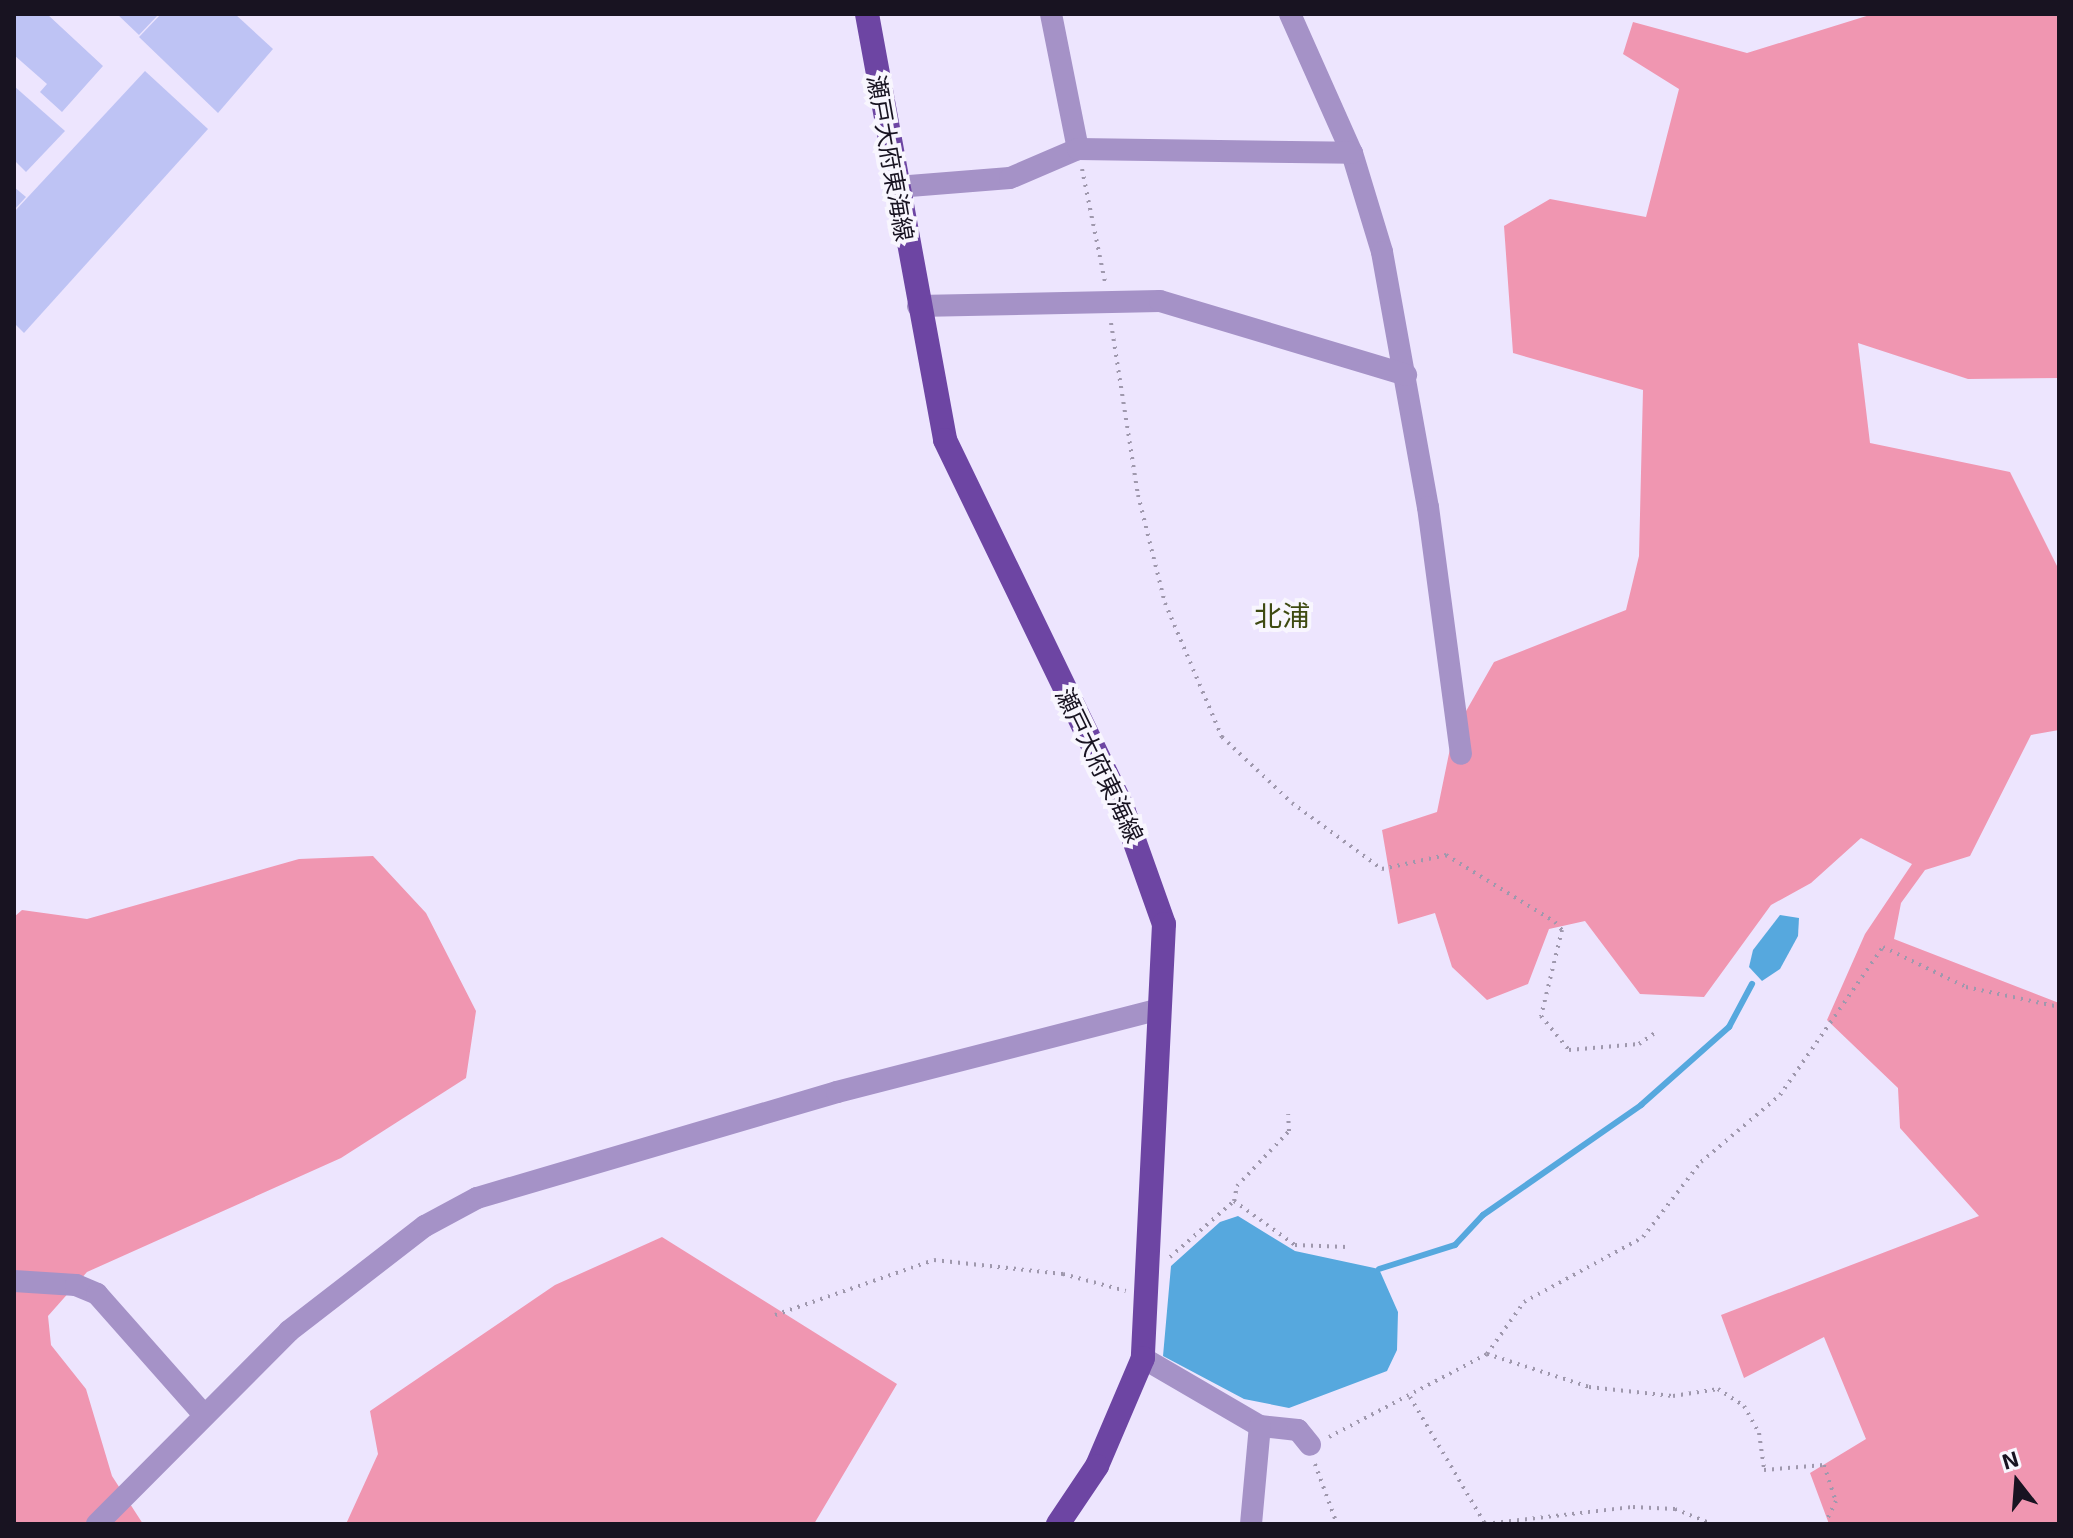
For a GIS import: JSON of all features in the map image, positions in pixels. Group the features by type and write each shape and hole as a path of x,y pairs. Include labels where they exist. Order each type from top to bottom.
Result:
{"main road":[{"name":"瀬戸大府東海線","path":"867,14 918,306 945,440 976,516 1154,882 1164,924 1143,1358 1097,1466 1058,1524"}],"street":[{"path":"1051,14 1078,149"},
{"path":"1290,14 1352,153 1382,252 1406,375 1461,754"},
{"path":"897,187 1010,178 1078,149 1352,153"},
{"path":"918,306 1108,299 1186,306 1406,375"},
{"path":"97,1524 289,1331 425,1226 477,1198 823,1096 1160,1009"},
{"path":"14,1281 76,1285 97,1294 204,1415"},
{"path":"1143,1358 1260,1426 1298,1430 1310,1445"},
{"path":"1251,1524 1260,1426"}],"path":[{"path":"1078,149 1108,299 1138,495 1165,603 1222,737 1292,803 1382,869 1446,855 1555,922 1562,930 1541,1016 1569,1050 1639,1044 1655,1033"},
{"path":"1337,1524 1310,1445 1410,1397 1487,1354 1524,1302 1643,1237 1701,1162 1780,1095 1883,947 1966,987 2059,1007"},
{"path":"1148,1271 1234,1201 1237,1186 1289,1131 1288,1114"},
{"path":"1234,1201 1295,1245 1347,1247"},
{"path":"775,1315 934,1260 1063,1274 1148,1297"},
{"path":"1487,1354 1589,1387 1673,1396 1718,1389 1744,1406 1759,1433 1764,1470 1824,1465 1836,1501 1825,1524"},
{"path":"1410,1397 1485,1524 1633,1507 1675,1509 1712,1524"}],"shaded area":[{"path":"1873,14 2059,14 2059,378 1968,379 1858,343 1870,443 2010,472 2059,570 2059,730 2031,735 1970,856 1925,870 1901,903 1894,939 2059,1003 2059,1524 1829,1524 1810,1473 1866,1439 1824,1337 1744,1378 1721,1315 1979,1216 1900,1128 1898,1088 1827,1020 1865,934 1912,864 1861,838 1811,883 1771,905 1704,997 1640,994 1585,921 1549,929 1528,984 1487,1000 1452,967 1435,913 1398,924 1382,830 1437,812 1453,734 1494,662 1626,610 1639,556 1643,390 1513,353 1504,226 1550,199 1646,217 1679,89 1623,54 1633,22 1747,53"},
{"path":"373,856 426,913 476,1011 466,1078 341,1158 87,1272 48,1316 51,1345 86,1389 112,1476 143,1524 14,1524 14,917 22,910 87,919 299,859"},
{"path":"662,1237 897,1384 814,1524 346,1524 378,1454 370,1411 555,1285"}],"water":[{"path":"1780,915 1799,918 1798,936 1780,969 1762,981 1749,967 1753,950"},
{"path":"1238,1216 1295,1251 1379,1269 1398,1312 1397,1350 1387,1371 1289,1408 1244,1399 1163,1356 1171,1266 1220,1222"}],"building":[{"path":"14,14 47,14 103,66 62,112 40,92 47,84 14,55"},
{"path":"117,14 159,14 139,35"},
{"path":"161,14 235,14 273,49 218,113 139,37"},
{"path":"145,71 208,129 24,333 14,323 14,212"},
{"path":"14,86 65,131 26,172 14,160"},
{"path":"14,187 26,197 14,210"}],"waterway":[{"path":"1379,1269 1455,1245 1483,1215 1641,1105 1729,1027 1752,984"}],"district":[{"name":"北浦","path":"1282,615"}]}
